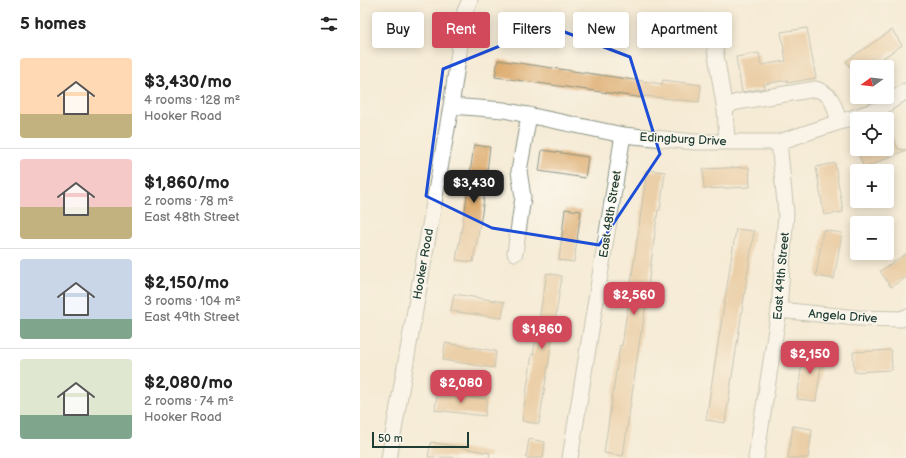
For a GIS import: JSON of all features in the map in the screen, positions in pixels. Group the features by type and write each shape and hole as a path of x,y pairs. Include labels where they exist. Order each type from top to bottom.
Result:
{"street":[{"name":"Hooker Road","path":"389,458 451,106 465,11 470,0"},
{"path":"715,50 725,110 727,142"},
{"path":"725,110 731,104 737,102 816,89 824,92 832,100 839,122"},
{"name":"Edingburg Drive","path":"451,106 504,110 623,135 695,142 779,142 878,109 906,91"},
{"path":"514,253 523,197 519,171 529,115"},
{"name":"East 48th Street","path":"570,458 623,135"},
{"name":"East 49th Street","path":"756,458 779,310 786,213 779,142"},
{"name":"Angela Drive","path":"779,310 857,318 901,319 906,316"}],"highlighted area":[{"path":"549,26 630,57 660,154 599,245 492,228 426,196 443,69"}],"building":[{"path":"807,28 816,78 788,83 787,80 764,84 765,88 742,92 736,57 759,53 761,65 786,61 781,32"},
{"path":"892,30 902,45 880,60 850,60 850,67 846,61"},
{"path":"498,60 662,84 663,80 701,85 699,102 644,96 644,98 495,77"},
{"path":"894,140 898,149 906,150 894,155"},
{"path":"474,145 490,147 482,213 473,262 456,260"},
{"path":"542,150 588,157 585,178 539,171"},
{"path":"859,156 892,156 873,164 862,164"},
{"path":"835,163 843,212 824,215 816,167"},
{"path":"749,167 750,187 704,189 703,169"},
{"path":"647,170 665,172 660,210 658,210 642,332 623,456 604,453 620,345 622,346"},
{"path":"565,209 581,211 574,262 559,260"},
{"path":"736,229 754,231 725,423 706,420"},
{"path":"823,230 842,233 834,279 816,276"},
{"path":"906,254 906,277 891,287 880,271"},
{"path":"547,273 562,276 539,424 522,421 532,354 533,355"},
{"path":"454,294 504,302 502,318 451,311"},
{"path":"445,343 496,351 494,368 443,360"},
{"path":"804,349 823,352 816,401 797,399"},
{"path":"891,350 892,370 854,372 853,352"},
{"path":"437,393 487,399 485,416 435,410"},
{"path":"793,426 812,429 808,458 788,458"},
{"path":"529,439 545,442 543,458 526,458"},
{"path":"431,442 490,453 489,458 428,457"}]}
